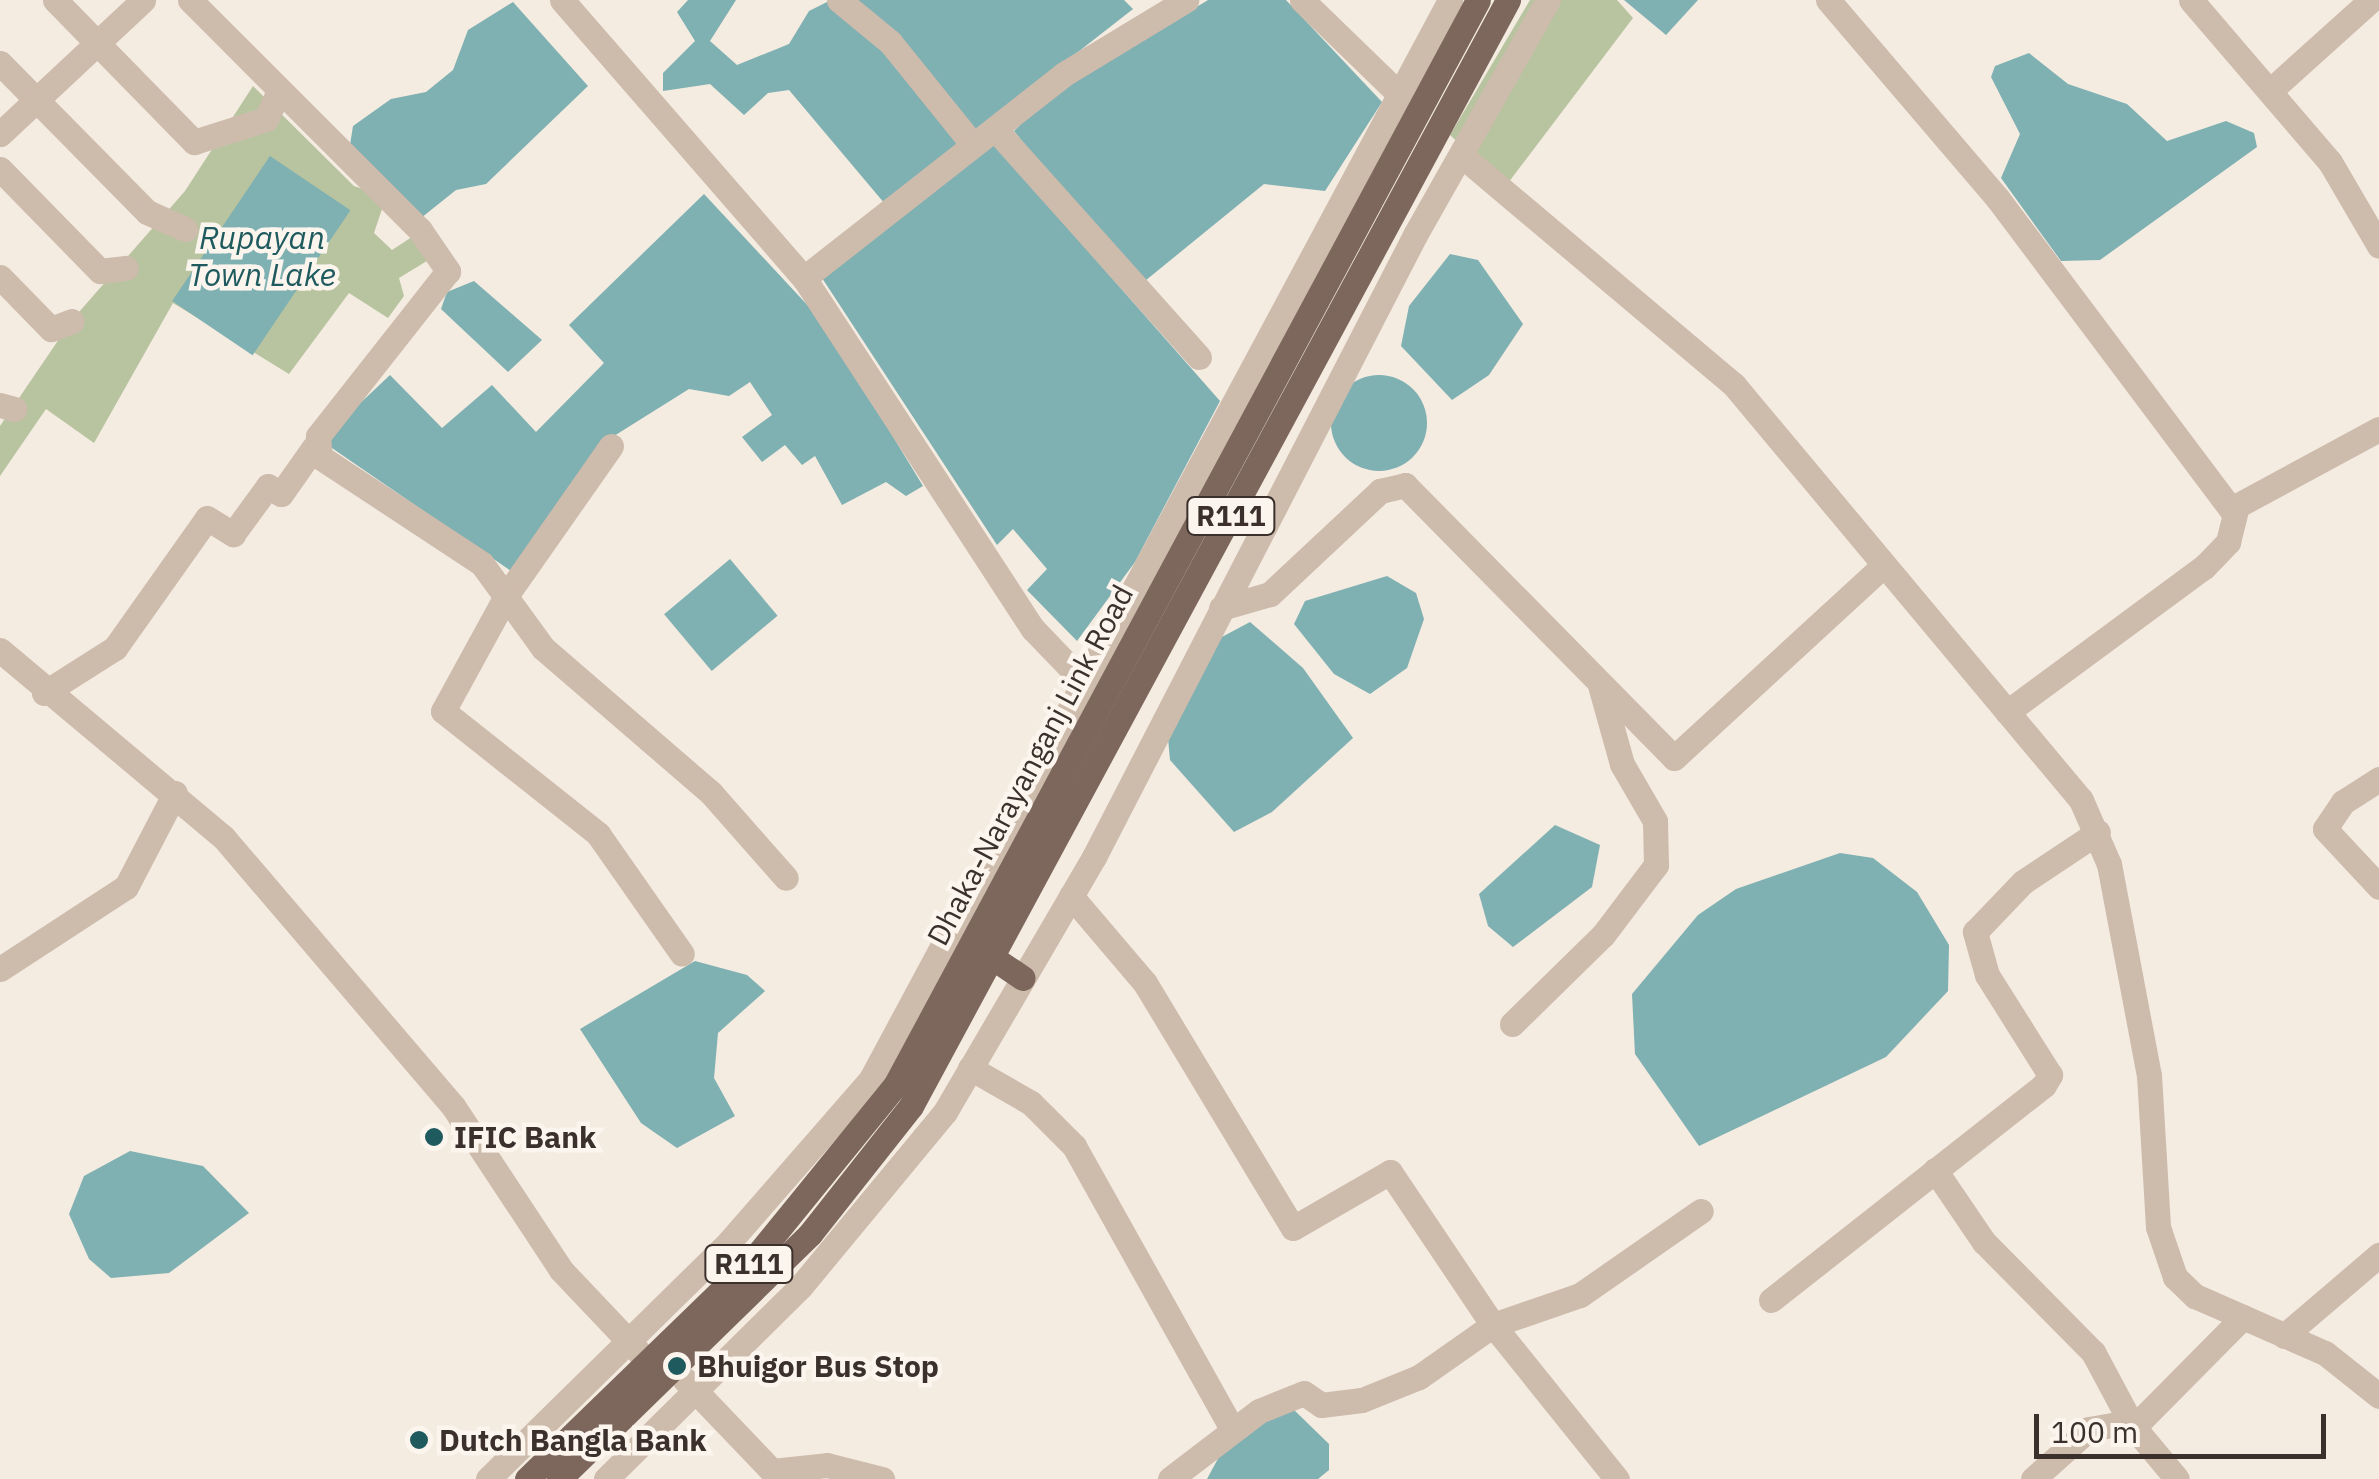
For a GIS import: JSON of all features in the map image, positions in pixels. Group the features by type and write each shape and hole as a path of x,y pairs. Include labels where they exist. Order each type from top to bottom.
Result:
{"main road":[{"name":"Dhaka-Narayanganj Link Road","path":"527,1479 802,1206 854,1146 933,1018 964,938 1478,0"},
{"name":"Dhaka-Narayanganj Link Road","path":"559,1479 810,1234 874,1160 956,1033 1508,0"},
{"path":"996,960 1023,978"}],"street":[{"path":"55,0 194,142 266,118 279,91"},
{"path":"0,134 143,0"},
{"path":"44,694 115,648 207,518 233,534 268,486 281,494 448,271 420,230 190,0"},
{"path":"562,0 804,278 1033,630 1084,682"},
{"path":"839,0 890,42 973,144"},
{"path":"804,278 994,128 1186,0"},
{"path":"1302,0 1398,93"},
{"path":"488,1479 831,1135 964,938 1084,682 1450,0"},
{"path":"606,1479 878,1202 970,1068 1071,896 1460,155 1548,0"},
{"path":"1828,0 1998,199 2236,511"},
{"path":"2192,0 2330,162 2379,246"},
{"path":"2271,90 2371,0"},
{"path":"0,64 147,212 185,229"},
{"path":"994,128 1199,357"},
{"path":"1460,155 1590,273 1710,360 2007,712 2098,832 2143,1037 2166,1256 2195,1296 2358,1373 2379,1396"},
{"path":"0,170 113,270"},
{"path":"0,276 62,325"},
{"path":"2007,712 2204,567 2228,542 2236,511 2379,430"},
{"path":"314,446 333,469 482,564 543,648 712,793 786,878"},
{"path":"611,446 506,596 443,711 598,834 682,954"},
{"path":"1221,608 1270,594 1394,482 1456,529 1600,685 1674,758 1884,564"},
{"path":"0,650 44,694 176,794 453,1106 561,1270 624,1342 698,1388 767,1475 826,1464 882,1479"},
{"path":"1512,1024 1604,935 1656,865 1655,821 1622,764 1600,685"},
{"path":"2379,779 2343,802 2325,829 2379,887"},
{"path":"0,969 126,887 176,794"},
{"path":"1771,1300 2050,1075 1986,975 1974,932 2022,882 2098,832"},
{"path":"1071,896 1145,983 1293,1228 1390,1172 1493,1325 1616,1479"},
{"path":"970,1068 1031,1103 1074,1146 1232,1429"},
{"path":"1935,1170 2029,1294 2093,1352 2132,1425 2177,1479"},
{"path":"1170,1479 1232,1429 1304,1394 1321,1405 1362,1400 1419,1377 1493,1325 1580,1295 1701,1211"},
{"path":"2284,1336 2379,1256"},
{"path":"2033,1479 2090,1429 2132,1425 2243,1317"}],"green space":[{"path":"1530,0 1617,0 1633,18 1505,187 1450,135"},
{"path":"253,86 354,186 386,197 374,233 392,250 421,231 440,253 399,278 404,296 388,318 349,293 289,374 173,303 94,443 46,409 0,476 0,426 72,320 185,191"}],"water":[{"path":"688,0 736,0 710,41 737,65 789,44 809,11 831,0 871,31 964,144 885,204 789,90 768,93 744,115 710,84 663,91 663,73 695,41 677,12"},
{"path":"850,0 1124,0 1133,9 972,135"},
{"path":"1208,0 1286,0 1382,102 1325,191 1264,184 1140,285 1014,131 1044,101"},
{"path":"1624,0 1698,0 1666,35"},
{"path":"513,2 588,86 486,184 456,190 421,218 350,145 353,126 391,99 426,92 453,70 468,30"},
{"path":"2029,53 2068,84 2127,104 2167,141 2226,121 2254,133 2257,147 2100,260 2061,261 2001,178 2020,134 1991,77 1995,66"},
{"path":"992,142 1220,401 1135,562 1077,641 1027,590 1047,569 1013,529 997,545 822,278"},
{"name":"Rupayan Town Lake","path":"270,156 350,210 253,355 172,301"},
{"path":"704,194 824,323 923,486 906,496 886,482 842,505 815,456 802,465 785,445 762,462 742,437 772,415 750,382 729,396 689,389 598,446 511,571 329,446 335,427 390,375 442,428 492,385 536,432 604,363 569,325"},
{"path":"1450,254 1478,260 1523,324 1489,375 1452,400 1401,346 1409,306"},
{"path":"474,281 542,340 508,372 441,309 447,292"},
{"path":"1379,375 1397,379 1413,389 1423,405 1427,423 1423,441 1413,457 1397,467 1379,471 1361,467 1345,457 1335,441 1331,423 1335,405 1345,389 1361,379"},
{"path":"730,559 778,616 712,671 664,614"},
{"path":"1387,576 1416,593 1424,619 1407,668 1370,694 1334,674 1294,624 1305,601"},
{"path":"1250,622 1303,668 1353,738 1272,812 1234,832 1170,760 1168,738 1220,638"},
{"path":"1555,825 1600,845 1592,887 1513,947 1488,926 1479,894"},
{"path":"1840,853 1873,858 1917,892 1949,945 1948,991 1886,1057 1699,1146 1635,1054 1632,994 1698,915 1736,889"},
{"path":"695,961 747,975 765,991 718,1033 714,1078 735,1116 677,1148 641,1123 580,1029"},
{"path":"130,1151 203,1166 249,1213 169,1273 111,1278 89,1259 69,1214 84,1176"},
{"path":"1291,1407 1329,1444 1329,1470 1318,1479 1207,1479 1227,1442"}],"place":[{"name":"IFIC Bank","path":"434,1137"},
{"name":"Bhuigor Bus Stop","path":"677,1366"},
{"name":"Dutch Bangla Bank","path":"419,1440"}]}
